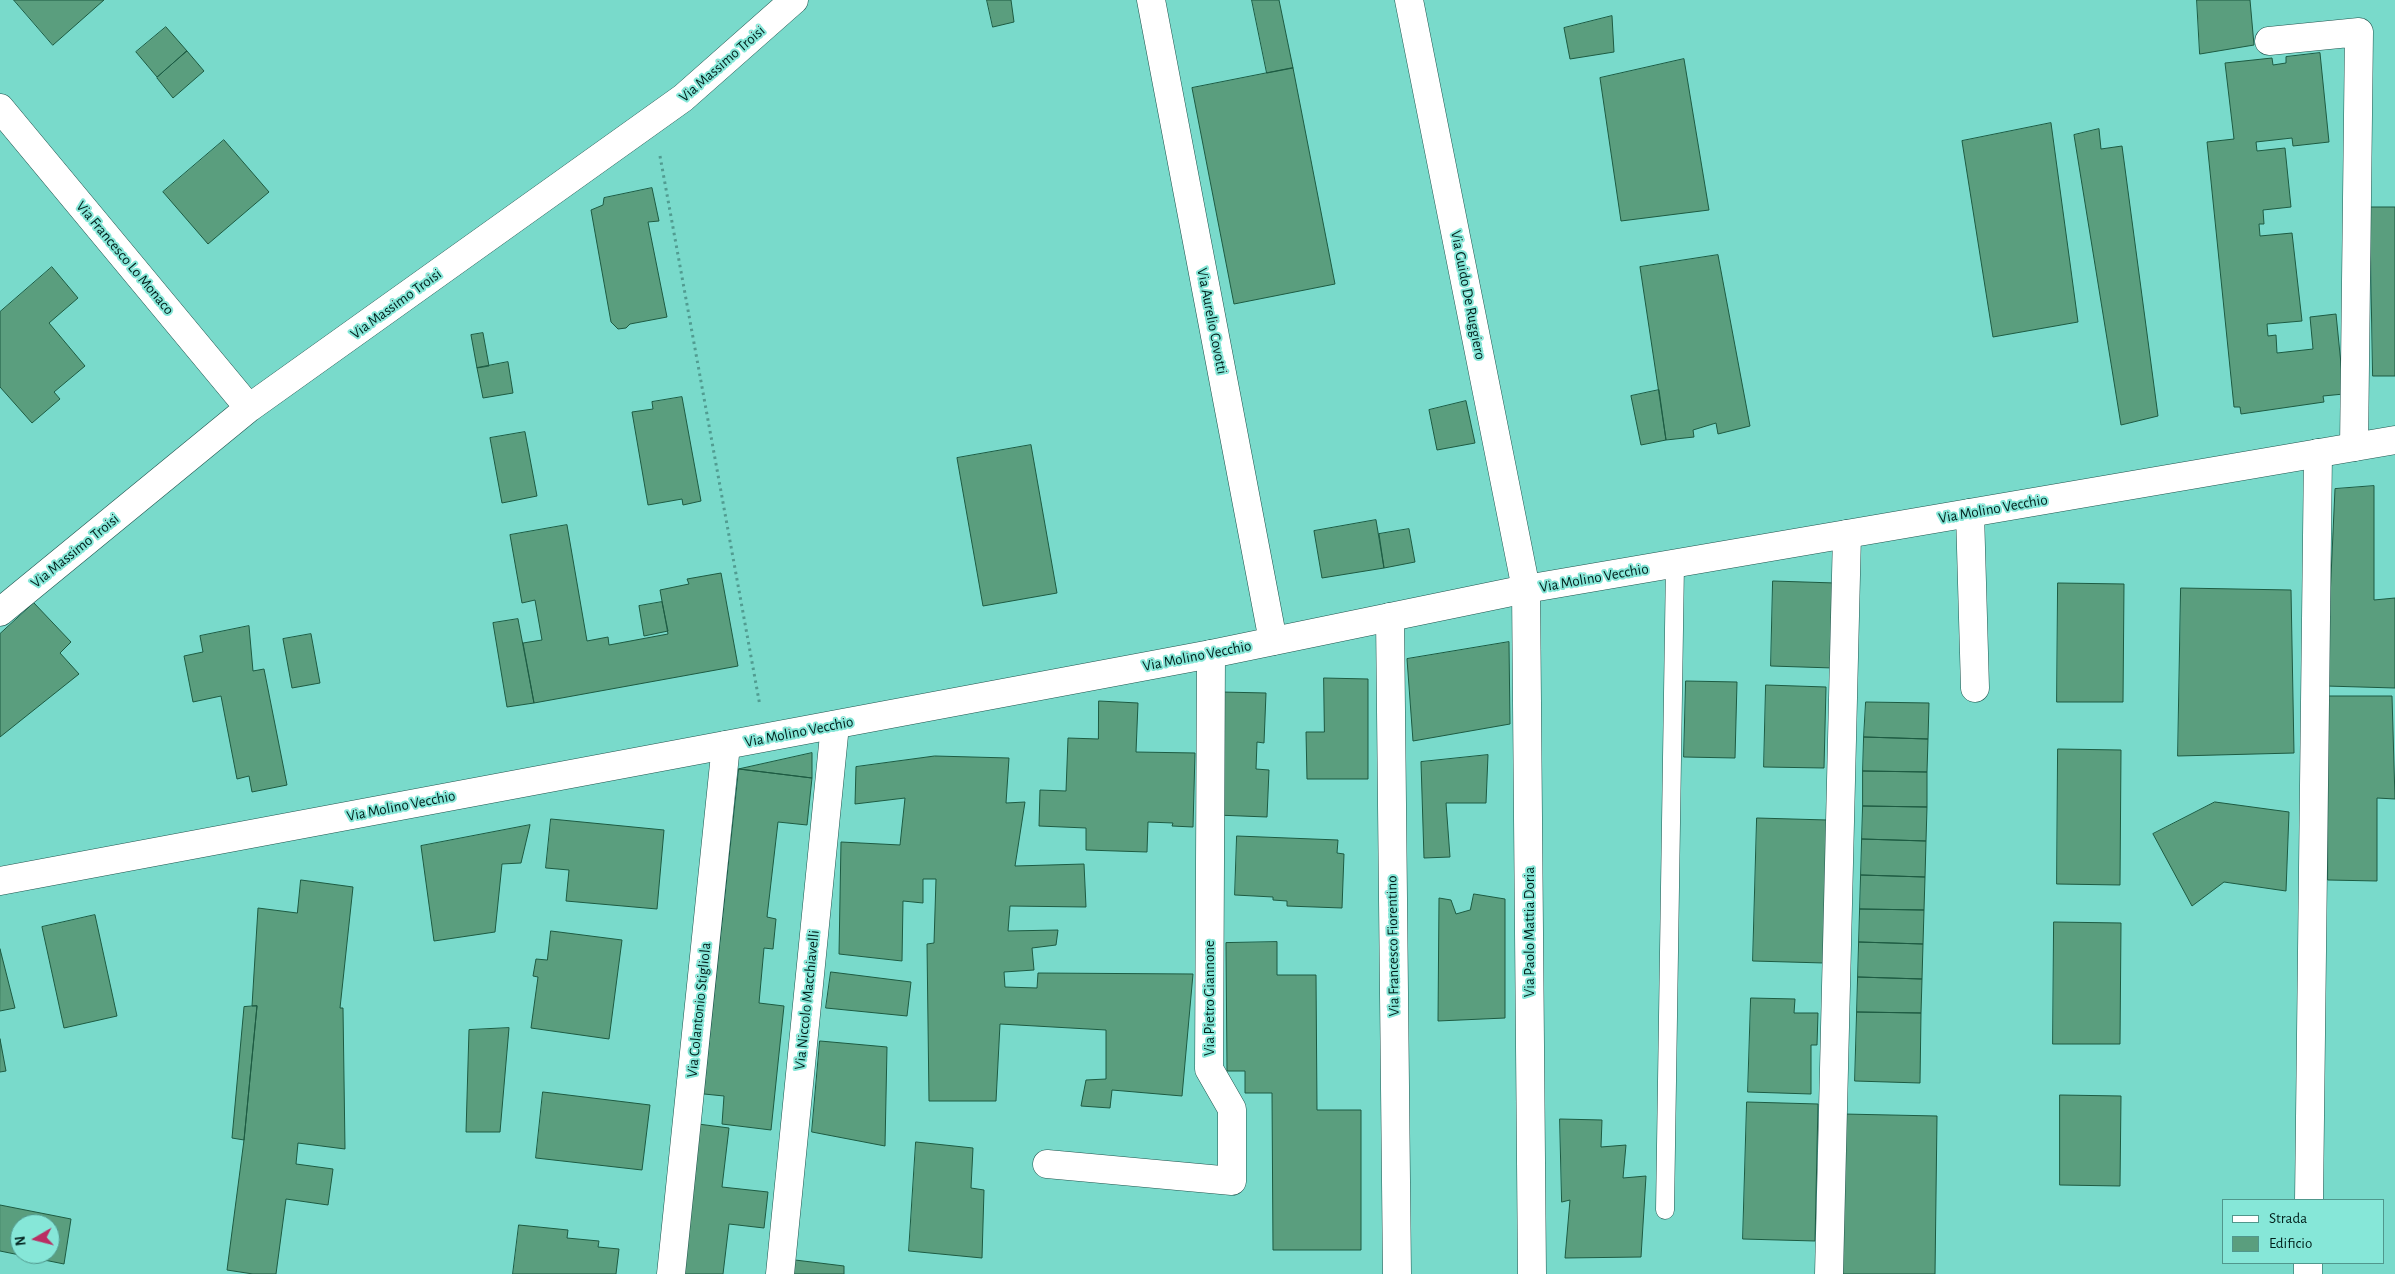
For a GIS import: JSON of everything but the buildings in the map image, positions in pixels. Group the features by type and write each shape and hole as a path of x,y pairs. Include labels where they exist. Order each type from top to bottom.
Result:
{"street":[{"name":"Via Massimo Troisi","path":"0,612 249,408 683,98 794,0"},
{"name":"Via Aurelio Covotti","path":"1151,0 1273,641"},
{"name":"Via Guido De Ruggiero","path":"1409,0 1526,589"},
{"path":"2269,41 2358,32 2354,447"},
{"name":"Via Francesco Lo Monaco","path":"0,108 249,408"},
{"name":"Via Molino Vecchio","path":"0,881 1211,654 1526,589 2395,440"},
{"path":"2309,1199 2318,453"},
{"path":"1970,513 1975,688"},
{"path":"1829,1274 1847,534"},
{"name":"Via Paolo Mattia Doria","path":"1526,589 1532,1274"},
{"name":"Via Francesco Fiorentino","path":"1390,617 1396,1274"},
{"name":"Via Pietro Giannone","path":"1048,1164 1232,1181 1232,1109 1209,1069 1211,654"},
{"name":"Via Niccolo Macchiavelli","path":"780,1274 835,725"},
{"name":"Via Colantonio Stigliola","path":"671,1274 726,745"}],"lane":[{"path":"1665,1210 1675,564"}],"path":[{"path":"660,155 766,738"}]}
